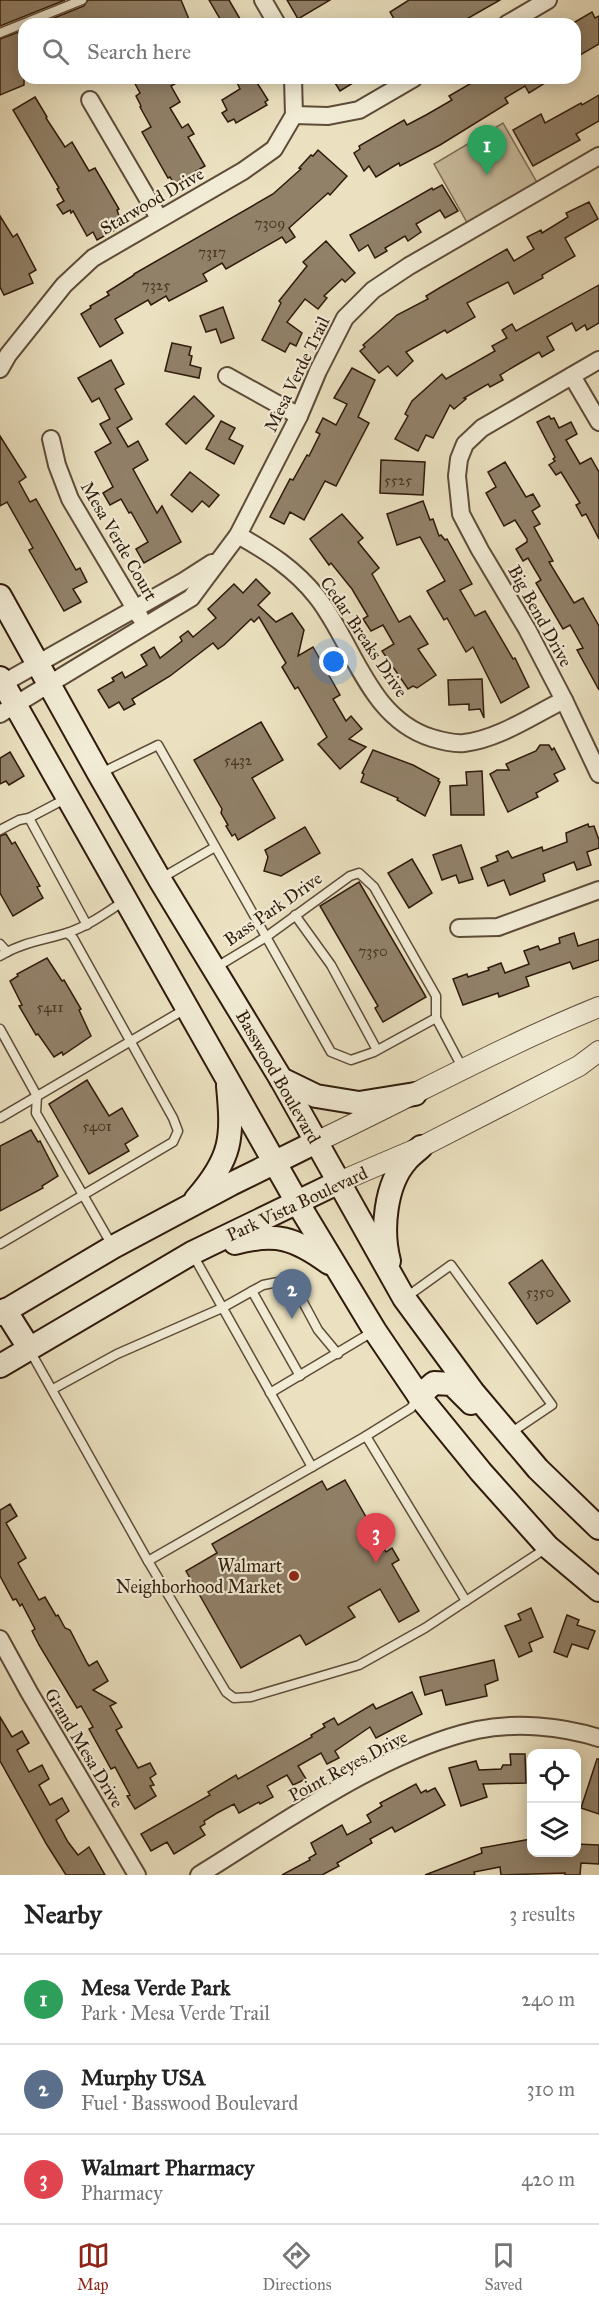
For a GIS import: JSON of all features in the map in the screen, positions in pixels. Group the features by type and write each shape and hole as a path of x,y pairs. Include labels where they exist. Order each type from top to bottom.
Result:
{"main road":[{"name":"Basswood Boulevard","path":"0,596 160,880 281,1079 399,1289 473,1392 508,1435 538,1469 597,1523"},
{"path":"1,682 8,709 68,798 297,1202 375,1331 419,1396 481,1472 548,1547 599,1590"},
{"path":"127,899 160,880"},
{"path":"190,1205 210,1183 229,1144 232,1125 227,1078"},
{"path":"281,1079 316,1096 359,1103 415,1094"},
{"path":"29,1348 2,1308 190,1205 316,1142"},
{"path":"399,1289 385,1244 385,1215 392,1186 405,1161 421,1147"},
{"name":"Park Vista Boulevard","path":"0,1366 192,1253 339,1182"},
{"path":"192,1253 260,1236 299,1243 335,1267"},
{"path":"419,1396 434,1383 452,1384 505,1444 538,1469"}],"street":[{"path":"263,0 274,18"},
{"path":"517,18 548,0"},
{"path":"293,84 294,115 328,116 359,110 404,84"},
{"path":"90,100 159,218"},
{"name":"Starwood Drive","path":"2,355 64,285 93,258 243,171 274,149 294,115"},
{"name":"Mesa Verde Trail","path":"8,709 191,598 238,535 299,416 318,371 345,318 373,291 409,266 599,156"},
{"name":"Big Bend Drive","path":"599,360 482,428 465,444 459,459 457,476 461,514 527,629 599,774"},
{"path":"227,376 299,416"},
{"path":"572,376 599,422"},
{"name":"Mesa Verde Court","path":"51,439 57,465 70,499 145,626"},
{"name":"Cedar Breaks Drive","path":"238,535 278,558 304,582 329,615 380,700 397,719 416,733 443,741 462,743 482,739 564,700"},
{"name":"Mesa Verde Trail","path":"1,682 38,664 184,581 226,554"},
{"path":"459,928 498,927 599,891"},
{"path":"316,1142 463,1069 599,1007"},
{"name":"Park Vista Boulevard","path":"339,1182 421,1147 579,1066 599,1051"},
{"name":"Grand Mesa Drive","path":"0,1639 137,1875"},
{"name":"Point Reyes Drive","path":"199,1875 332,1793 400,1756 447,1738 479,1730 542,1727 599,1738"}],"lane":[{"path":"37,18 82,0"},
{"path":"0,33 18,26"},
{"path":"99,774 158,745 331,1052 351,1060 377,1050 436,1018 463,1069"},
{"path":"0,830 68,798"},
{"path":"29,818 87,924"},
{"path":"160,880 215,847"},
{"name":"Bass Park Drive","path":"214,969 266,937 350,876 359,873 366,878 397,926 436,996 436,1018"},
{"path":"0,944 4,954 13,948 67,933 87,924 127,899"},
{"path":"295,915 331,965 377,1050"},
{"path":"0,1244 173,1142 178,1131 73,938 67,933"},
{"path":"0,1118 188,1008"},
{"path":"0,1029 37,1096 36,1113 113,1247"},
{"path":"192,1253 312,1467"},
{"path":"399,1289 451,1265 552,1405 508,1435"},
{"path":"53,1389 117,1354 222,1308 263,1285 278,1282 290,1287 303,1302 318,1330 338,1354"},
{"path":"252,1291 300,1376"},
{"path":"270,1393 375,1331"},
{"path":"29,1348 148,1561 226,1692 234,1698 251,1697 359,1665 424,1628 548,1547"},
{"path":"148,1561 366,1436 411,1408 419,1396"},
{"path":"366,1436 466,1601"}],"shaded area":[{"path":"503,123 539,186 469,226 434,164"}],"building":[{"path":"0,0 65,0 18,18 0,26"},
{"path":"88,0 181,0 188,18 54,18 84,6"},
{"path":"209,0 229,0 240,18 220,18"},
{"path":"287,0 330,0 300,18 297,18"},
{"path":"409,0 500,0 468,18 394,18 390,12"},
{"path":"592,12 595,18 599,16 599,44 581,54 581,18"},
{"path":"18,32 18,84 24,85 0,95 0,39"},
{"path":"135,84 174,84 171,86 180,102 170,108 182,128 188,124 194,134 188,137 205,166 174,184 170,177 168,178 142,132 151,127 136,96 140,93"},
{"path":"238,84 258,84 268,100 265,102 267,105 236,123 234,119 228,122 222,113 227,110 222,100 240,89"},
{"path":"336,84 351,84 340,91"},
{"path":"470,84 543,84 529,93 525,86 505,98 508,103 440,145 400,166 399,163 376,177 369,166 364,171 354,153 360,149 359,146 404,120 407,125 426,115 452,100 449,96"},
{"path":"599,95 599,121 576,134 580,140 533,166 513,130 541,114 545,123"},
{"path":"35,97 65,147 72,142 89,171 95,168 119,209 117,217 120,223 113,227 115,230 97,240 93,232 87,236 73,211 71,213 70,210 63,214 57,205 64,201 57,189 59,188 13,110"},
{"path":"318,150 347,176 330,195 328,193 289,228 295,237 286,243 282,237 226,269 222,263 203,274 207,281 169,301 166,296 151,305 148,300 115,319 123,333 100,347 81,314 109,295 107,292 134,274 273,194"},
{"path":"442,185 458,211 445,218 440,210 416,224 421,232 408,241 405,236 385,248 387,251 375,258 368,245 359,251 350,235 432,188 433,190"},
{"path":"589,202 598,219 565,238 575,256 514,294 508,282 467,303 475,317 447,333 445,330 406,352 413,361 397,376 388,366 379,373 360,351 365,347 363,345 397,315 428,299 426,296 507,249 514,261 534,249 527,237 541,230 542,233 568,217 566,213"},
{"path":"0,216 13,237 17,234 36,270 29,274 33,283 4,295 0,287"},
{"path":"326,241 355,273 345,282 342,279 324,296 327,298 318,309 305,299 287,322 302,333 296,346 290,343 285,352 262,340 281,303 279,301 307,266 303,262"},
{"path":"599,285 599,323 587,330 585,325 576,331 572,323 547,337 554,350 542,357 539,352 520,363 500,375 503,380 490,387 488,384 464,398 466,399 454,409 450,405 433,438 426,435 418,451 395,439 408,416 405,414 412,401 442,374 446,379 495,351 492,346 507,338 502,330 512,324 516,331"},
{"path":"223,307 234,338 221,343 216,329 206,332 200,316"},
{"path":"172,343 191,347 190,365 201,368 199,378 165,371"},
{"path":"111,360 124,384 115,389 132,419 117,428 128,447 138,441 148,460 133,469 157,513 162,506 181,542 144,563 136,549 148,542 131,512 129,513 121,499 110,505 103,493 113,487 95,452 111,443 100,424 110,419 99,398 92,402 78,378"},
{"path":"352,368 375,380 358,417 369,423 336,486 325,481 304,520 290,512 284,524 270,517 290,479 293,480 307,455 309,456 320,434 316,432 323,418 336,425 347,404 334,398"},
{"path":"194,396 214,416 186,444 166,424"},
{"path":"549,416 551,419 554,418 559,428 571,422 577,434 566,440 580,464 591,458 599,472 599,539 586,514 582,516 576,505 580,503 561,472 556,475 549,465 555,461 553,459 555,457 537,422"},
{"path":"221,421 235,428 229,439 243,446 234,464 206,449"},
{"path":"0,436 26,477 19,482 30,502 36,499 76,570 80,568 87,582 73,589 81,602 64,611 29,550 33,548 7,502 0,506"},
{"path":"381,460 425,462 423,495 380,493"},
{"path":"505,462 526,497 533,494 540,506 532,511 540,524 534,527 553,561 549,562 574,603 583,598 599,626 599,690 577,650 583,648 570,625 563,629 536,583 541,580 528,558 523,561 516,549 527,542 527,539 515,520 504,526 486,493 496,487 488,472"},
{"path":"190,472 219,495 209,507 202,501 192,512 171,495"},
{"path":"423,501 439,536 447,539 472,584 460,590 475,616 485,611 513,659 515,658 529,687 501,703 473,647 466,652 447,618 444,620 427,591 445,581 420,537 397,545 387,514"},
{"path":"342,514 363,538 358,542 379,568 372,574 399,622 410,616 428,644 418,649 436,675 417,688 413,686 408,689 382,651 394,644 383,625 371,631 363,619 368,616 352,589 331,563 329,565 310,539"},
{"path":"256,579 270,593 258,605 276,622 292,613 304,630 298,656 313,647 340,695 333,699 346,721 351,716 362,729 349,739 366,747 340,769 318,744 327,737 298,687 295,689 282,667 286,663 259,617 254,622 251,619 218,649 213,643 170,676 132,699 135,704 124,710 119,702 109,708 98,690 114,681 112,678 122,672 125,678 147,665 141,655 154,647 160,658 182,641 180,637 188,631 193,637 216,618 208,609 234,584 243,593"},
{"path":"482,679 484,718 480,709 469,710 469,704 449,705 448,680"},
{"path":"261,722 283,760 252,778 275,818 238,840 235,834 232,836 226,826 228,825 221,813 222,809 194,760"},
{"path":"540,745 549,745 552,750 554,748 565,769 554,774 558,781 536,793 538,797 508,812 490,774 497,770 509,770 506,764 536,751"},
{"path":"373,750 413,765 439,779 440,782 425,816 397,800 398,798 361,782 364,774 362,773"},
{"path":"10,752 24,776 9,785 6,781 0,784 0,758"},
{"path":"482,771 484,815 451,815 450,786 467,785 466,772"},
{"path":"588,824 589,827 594,826 599,840 599,848 587,852 591,865 577,870 574,862 543,874 545,881 510,895 504,880 488,886 481,868 498,861 496,856 508,851 512,858 542,847 543,851 567,842 566,833"},
{"path":"305,827 320,853 281,876 264,871 268,857 265,850"},
{"path":"6,834 12,844 15,842 40,886 37,887 43,898 13,916 0,893 0,836"},
{"path":"461,845 473,879 459,883 456,875 442,880 433,855"},
{"path":"412,859 432,893 409,908 388,873"},
{"path":"359,882 426,997 383,1022 375,1008 378,1006 320,906"},
{"path":"574,933 578,946 599,939 599,960 573,969 570,962 526,977 529,986 499,997 498,993 463,1005 453,979 489,970 488,968 501,963 505,973 529,964 524,951 538,946 540,950 560,943 559,938"},
{"path":"47,958 62,981 64,980 81,1009 79,1010 91,1036 63,1055 62,1052 54,1057 38,1034 36,1035 19,1006 22,1005 10,981 18,976 17,974"},
{"path":"87,1080 109,1116 122,1108 138,1136 125,1144 129,1151 89,1174 49,1104"},
{"path":"31,1130 38,1142 40,1141 58,1176 42,1186 43,1188 0,1211 0,1146"},
{"path":"542,1260 570,1301 537,1324 509,1283"},
{"name":"Walmart Neighborhood Market","path":"345,1480 386,1552 392,1548 399,1560 392,1564 419,1611 399,1622 380,1589 348,1607 355,1617 306,1645 300,1635 241,1668 186,1571 217,1553 212,1544 322,1481 327,1490"},
{"path":"10,1504 17,1516 6,1523 26,1558 18,1563 39,1600 45,1597 65,1628 70,1630 89,1666 97,1661 108,1681 93,1690 116,1703 110,1706 122,1727 116,1730 138,1768 150,1763 156,1774 150,1778 154,1785 150,1786 156,1796 135,1809 115,1767 111,1769 89,1729 93,1727 81,1706 77,1708 39,1645 32,1631 35,1629 22,1604 20,1606 16,1599 13,1600 0,1576 0,1510"},
{"path":"531,1608 543,1637 529,1643 532,1651 519,1657 505,1626 521,1620 518,1614"},
{"path":"567,1615 579,1620 577,1625 595,1631 588,1649 572,1644 567,1657 554,1652"},
{"path":"494,1660 498,1680 485,1685 487,1696 446,1705 442,1690 425,1695 420,1677"},
{"path":"412,1692 422,1714 376,1738 370,1727 335,1751 339,1758 327,1764 321,1753 298,1766 306,1779 293,1785 287,1775 267,1786 273,1797 239,1813 234,1804 217,1813 204,1821 205,1824 200,1827 205,1835 174,1854 167,1842 151,1851 141,1834 210,1795 208,1792 236,1775 238,1779 312,1737 311,1735 325,1727 323,1724 334,1718 338,1725 373,1704 376,1709"},
{"path":"0,1717 12,1737 22,1731 29,1743 17,1750 29,1772 42,1765 49,1779 39,1785 50,1805 62,1798 69,1811 56,1820 68,1842 78,1855 89,1847 105,1875 66,1875 0,1761"},
{"path":"510,1754 525,1754 526,1783 483,1784 487,1797 461,1806 449,1768 476,1761 479,1770 501,1769 503,1765 511,1765"},
{"path":"597,1759 599,1759 599,1814 581,1808"},
{"path":"416,1784 421,1793 435,1788 445,1805 395,1832 392,1827 370,1839 372,1843 337,1863 339,1866 322,1875 282,1875 310,1860 309,1858 316,1854 311,1843 342,1825 347,1835 371,1822 367,1815 382,1806 380,1803"},
{"path":"527,1840 527,1857 581,1857 581,1844 599,1845 599,1864 581,1863 580,1875 565,1875 565,1873 501,1875 500,1867 474,1872 475,1875 425,1875 482,1853 481,1848"}],"place":[{"name":"Mesa Verde Park","path":"487,175"},
{"name":"Murphy USA","path":"292,1319"},
{"name":"Walmart Pharmacy","path":"376,1563"},
{"name":"Walmart Neighborhood Market","path":"294,1576"}]}
